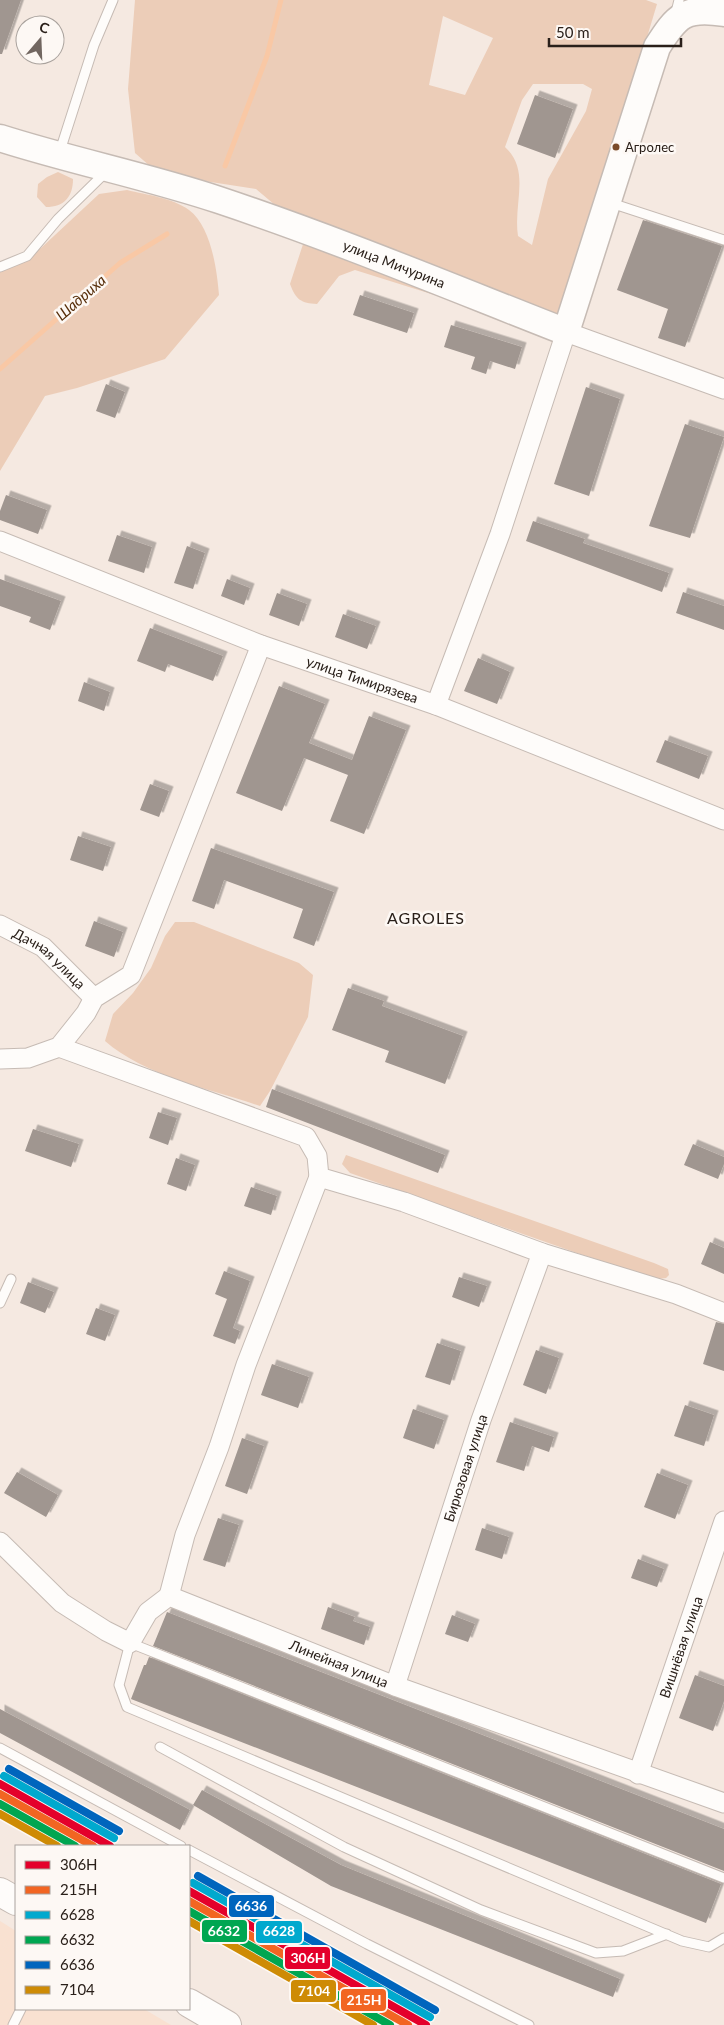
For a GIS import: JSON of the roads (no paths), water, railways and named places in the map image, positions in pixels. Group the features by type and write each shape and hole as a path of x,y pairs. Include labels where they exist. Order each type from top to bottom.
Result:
{"highway":[{"path":"0,1892 15,1900"},
{"path":"190,2004 227,2025"}],"street":[{"path":"436,705 500,534 657,47 676,10 701,9 724,13"},
{"name":"улица Мичурина","path":"0,138 236,206 328,239 566,332 724,389"},
{"name":"улица Тимирязева","path":"0,541 261,644 436,705 724,820"},
{"path":"0,1059 28,1058 59,1047 86,1013 94,998 131,976 261,644"},
{"name":"Дачная улица","path":"0,925 43,947 94,998"},
{"path":"0,1542 62,1603 106,1631 130,1643 148,1612 169,1596 185,1535 219,1447 246,1365 319,1177 317,1156 306,1137 59,1047"},
{"path":"319,1177 404,1202 542,1253 676,1294 724,1313"},
{"name":"Бирюзовая улица","path":"395,1686 481,1420 542,1253"},
{"name":"Вишнёвая улица","path":"638,1774 724,1521"},
{"name":"Линейная улица","path":"169,1596 395,1686 724,1803"}],"lane":[{"path":"58,156 94,45 113,0"},
{"path":"0,267 27,256 58,219 108,170"},
{"path":"608,202 724,240"},
{"path":"0,1303 11,1279"},
{"path":"724,1878 130,1643 119,1685 127,1707 667,1934 709,1947 724,1938"},
{"path":"0,1748 179,1845"},
{"path":"160,1748 344,1847 481,1910 587,1950 596,1953 623,1951 667,1934"},
{"path":"190,1851 367,1944 529,2025"},
{"path":"14,2025 21,2010"}],"waterway":[{"name":"Шадриха","path":"225,166 267,56 281,0"},
{"name":"Шадриха","path":"0,369 120,263 167,234"}],"place":[{"name":"Агролес","path":"616,147"}],"district":[{"name":"AGROLES","path":"426,918"}]}
